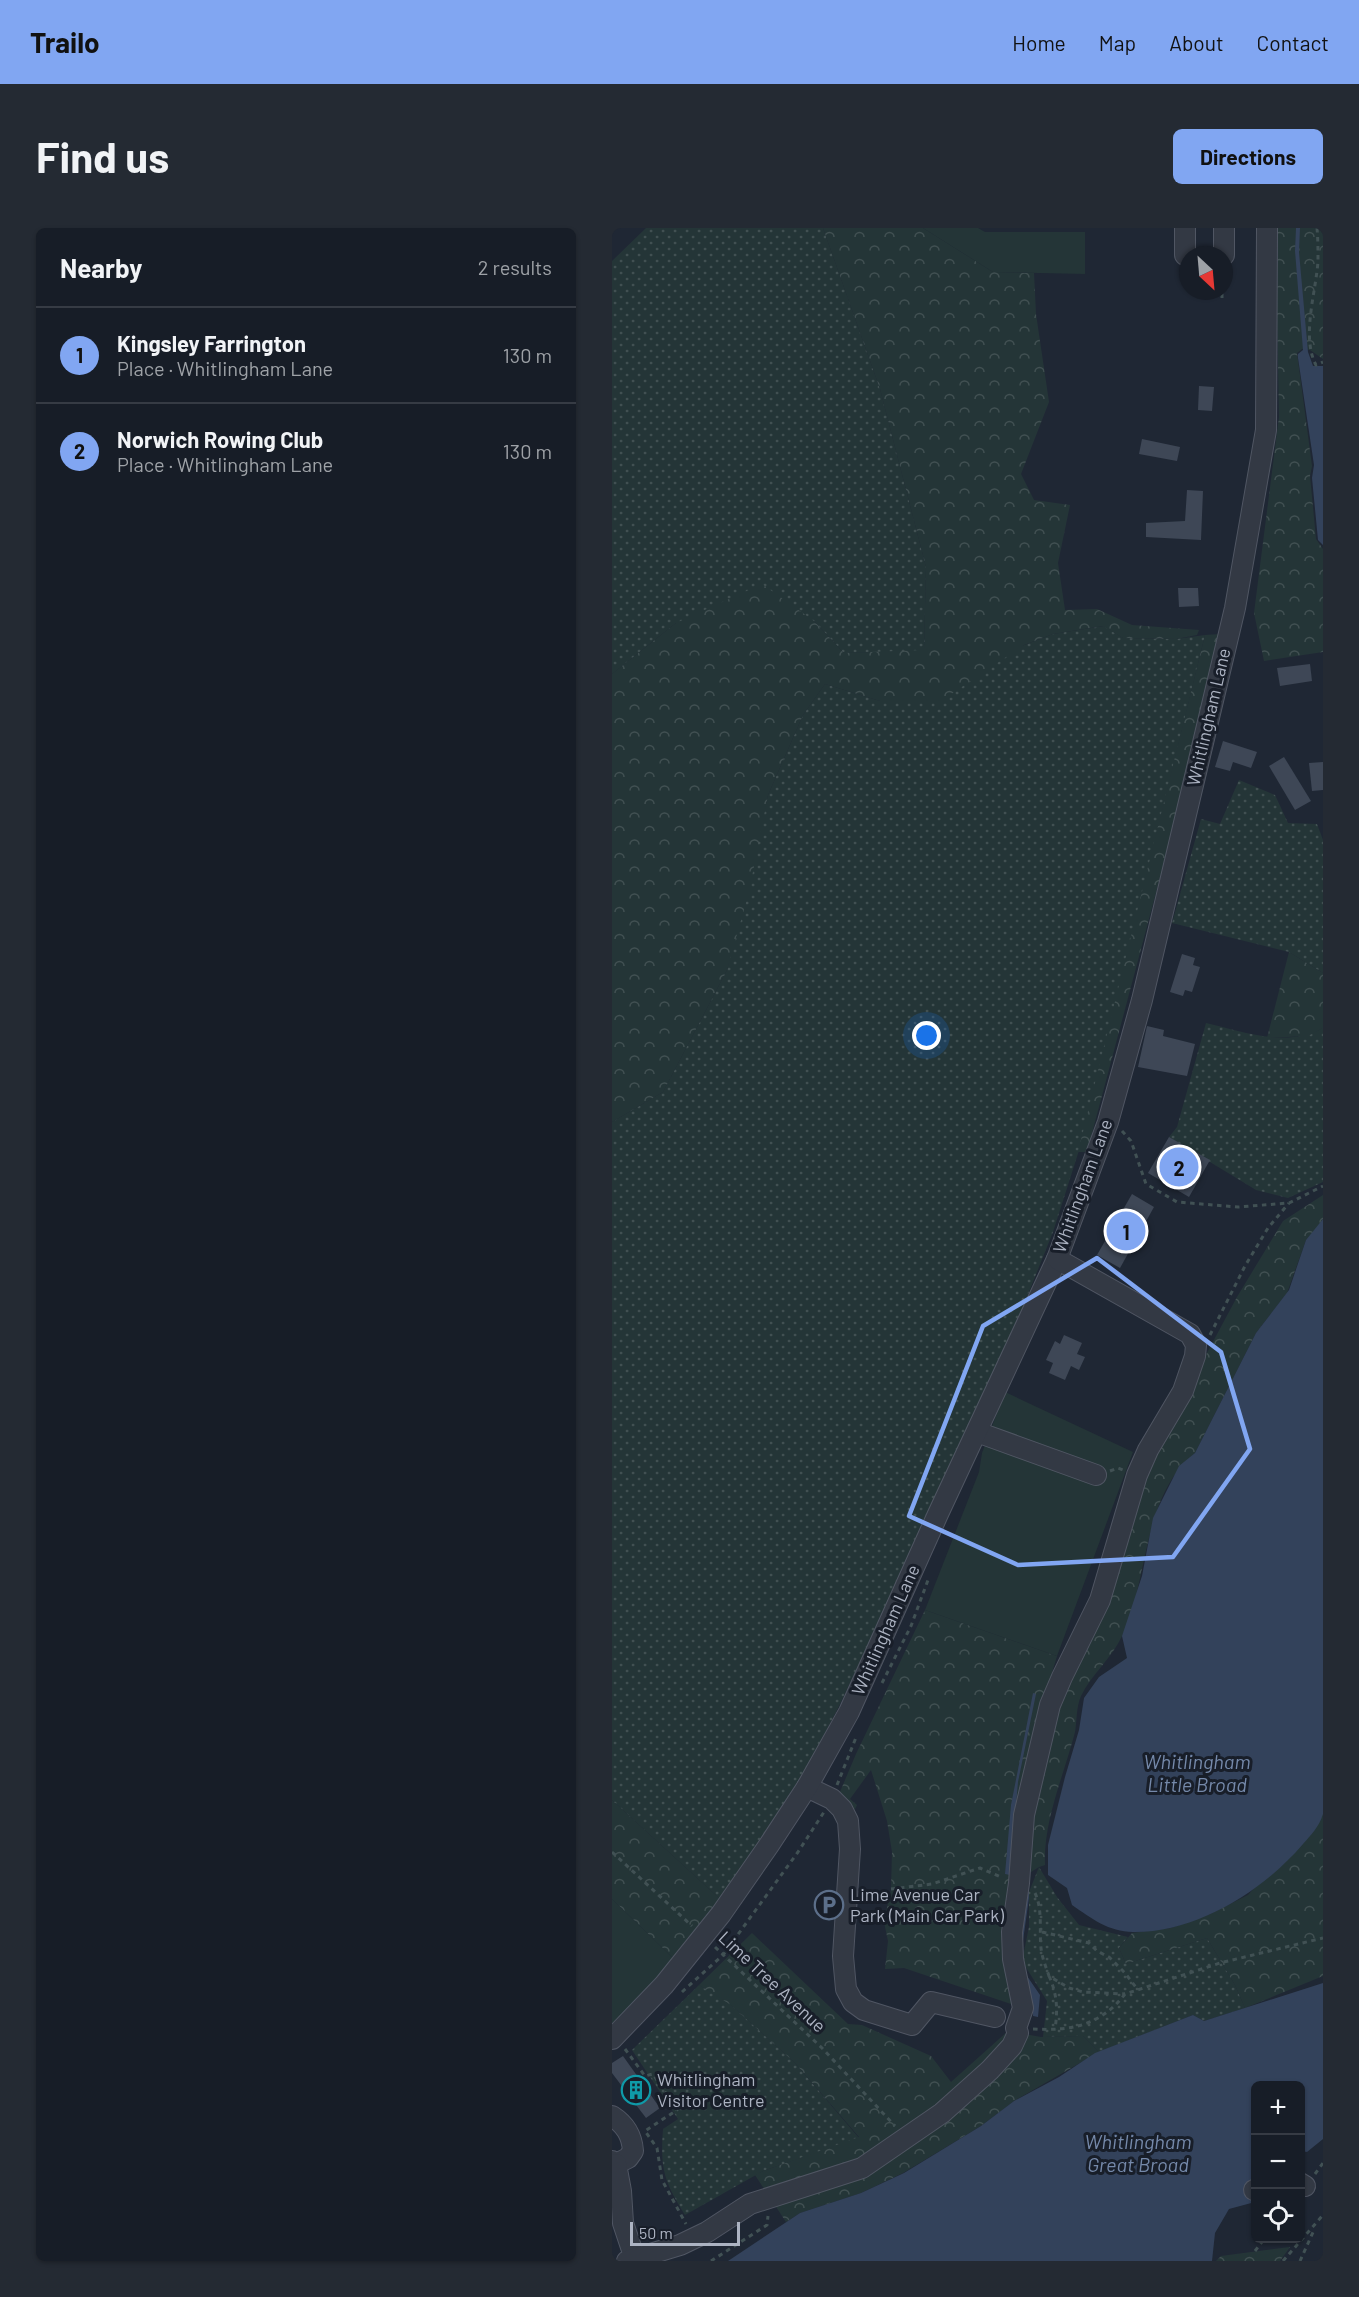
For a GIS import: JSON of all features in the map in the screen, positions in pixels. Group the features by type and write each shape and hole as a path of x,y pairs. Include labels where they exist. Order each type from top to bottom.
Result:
{"street":[{"path":"1185,228 1185,246"},
{"path":"1224,228 1224,246"},
{"name":"Whitlingham Lane","path":"618,2044 703,1936 769,1845 807,1787 849,1712 1057,1259 1108,1122 1142,1000 1235,608 1266,430 1267,228"},
{"path":"612,2116 619,2120 632,2136 633,2151 628,2158 614,2163 621,2191 623,2223 631,2260 695,2238 750,2204 862,2168 942,2113 990,2070 1012,2046 1018,2033 1016,2028 1023,2008 1013,1959 1012,1932 1019,1883 1024,1815 1050,1705 1100,1600 1137,1475 1148,1450 1183,1391 1195,1356 1196,1345 1190,1334 1057,1259"},
{"path":"977,1432 1096,1475"},
{"path":"807,1787 832,1799 842,1809 848,1821 850,1850 843,1956 846,1989 853,2002 871,2013 912,2025 931,2002 995,2017"}],"path":[{"path":"1317,228 1318,263 1310,318 1312,358 1316,365 1323,362"},
{"path":"1108,1122 1122,1130 1131,1141 1146,1184 1177,1202 1238,1207 1289,1203 1323,1186"},
{"path":"1195,1356 1214,1329 1245,1266 1269,1228 1289,1203"},
{"path":"1096,1475 1118,1468 1137,1475"},
{"name":"Lime Tree Avenue","path":"612,1852 822,2048 907,2138"},
{"path":"1042,1932 1089,1943 1097,1951 1109,1957 1138,1990"},
{"path":"1016,2028 1055,2029 1081,2026 1099,2019 1116,2006 1125,1994 1220,1963 1241,1960 1258,1953 1287,1949 1323,1938"},
{"path":"1049,1976 1058,2007 1055,2029"},
{"path":"618,2044 645,2076 653,2074 677,2110 645,2131 657,2148 662,2180 695,2238"},
{"path":"711,2261 767,2225 764,2199"},
{"path":"1300,2261 1323,2215"},
{"path":"1283,2261 1316,2226"},
{"path":"1255,2251 1261,2243"}],"highlighted area":[{"path":"1097,1258 1221,1352 1250,1449 1173,1557 1018,1565 909,1516 983,1326"}],"green space":[{"path":"646,228 823,228 880,389 926,567 924,651 844,653 814,621 676,623 612,674 612,261"},
{"path":"823,228 923,228 993,272 1034,273 1036,314 1049,402 1021,474 1034,500 1070,505 1058,563 1065,610 1097,609 1132,625 1199,630 1197,635 1176,639 1123,638 1103,626 1053,634 1024,645 938,703 880,701 825,684 803,715 768,795 749,892 727,970 663,1092 612,1122 612,674 676,623 762,584 814,621 844,653 924,650 926,567 880,389"},
{"path":"923,228 978,228 985,232 1085,232 1085,274 993,272"},
{"path":"1278,228 1323,228 1323,359 1310,350 1302,349 1297,353 1312,466 1310,476 1316,539 1323,549 1323,652 1264,661 1254,613 1279,417"},
{"path":"1104,626 1123,638 1176,639 1205,635 1082,1141 1053,1232 1002,1359 916,1546 805,1772 720,1899 612,1800 612,1122 663,1092 727,970 768,795 803,715 825,684 880,701 1053,634"},
{"path":"1221,634 1166,855 1087,1152 1078,1152 1205,635"},
{"path":"1239,780 1275,795 1288,823 1317,824 1323,840 1323,973 1289,952 1172,923 1201,819 1220,824"},
{"path":"1289,952 1323,973 1323,1028 1308,1036 1267,1038"},
{"path":"1206,1023 1250,1034 1280,1038 1309,1034 1323,1028 1323,1182 1288,1198 1256,1190 1169,1137 1177,1127"},
{"path":"1323,1195 1323,1222 1306,1240 1287,1293 1256,1333 1195,1453 1178,1471 1165,1492 1149,1539 1131,1613 1122,1636 1079,1700 1075,1732 1047,1832 1045,1865 1023,1877 1030,1818 1065,1687 1101,1619 1150,1459 1237,1297 1283,1221"},
{"path":"1005,1392 1133,1452 1057,1656 925,1610 979,1472 982,1453"},
{"path":"925,1610 1057,1656 1034,1732 1014,2005 904,1968 885,1969 888,1941 884,1922 891,1889 892,1852 887,1821 871,1770 850,1799 857,1805 855,1809 837,1799"},
{"path":"612,1800 720,1899 674,1959 612,1899"},
{"path":"1323,1812 1323,1976 1245,2008 1235,1985 1207,1938 1126,1964 1119,1948 1132,1933 1171,1928 1210,1914 1248,1895"},
{"path":"1039,1867 1057,1897 1079,1925 1128,1937 1119,1948 1126,1964 1207,1938 1235,1985 1245,2008 1204,2021 1193,2015 1099,2052 1083,2036 1043,2037 1047,2001 1022,1961 1029,1927 1029,1892"},
{"path":"612,1899 674,1959 612,2027"},
{"path":"752,1933 848,2024 862,2025 931,2056 951,2082 1008,2031 1041,2037 1083,2036 1099,2052 1014,2101 981,2126 903,2173 861,2193 800,2213 786,2222 755,2175 859,2137 795,2063 731,2005 699,1985"},
{"path":"699,1985 729,2003 795,2063 859,2138 763,2171 685,2215 668,2183 662,2155 663,2129 678,2119 632,2050"},
{"path":"1290,2247 1280,2261 1216,2261 1221,2256"}],"water":[{"path":"1296,228 1300,228 1299,252 1308,352 1313,366 1323,366 1323,545 1318,540 1312,478 1314,465 1298,358 1298,354 1303,350 1295,251"},
{"name":"Whitlingham Little Broad","path":"1323,1219 1323,1814 1314,1830 1287,1861 1248,1893 1227,1906 1181,1925 1133,1932 1116,1930 1072,1905 1067,1888 1048,1875 1048,1845 1079,1730 1084,1698 1099,1677 1127,1658 1122,1636 1142,1576 1153,1518 1179,1466 1195,1453 1256,1333 1289,1290 1306,1240"},
{"path":"1033,1693 1036,1694 1018,1782 1010,1875 1005,1874 1011,1805"},
{"path":"1025,1892 1029,1892 1029,1898 1021,1955 1025,1973 1040,1995 1038,2017 1033,2016 1033,2009 1021,1980 1016,1960"},
{"name":"Whitlingham Great Broad","path":"1323,1983 1323,2139 1305,2152 1305,2081 1251,2081 1251,2203 1229,2209 1215,2233 1212,2261 728,2261 800,2213 861,2193 904,2173 981,2126 1014,2101 1059,2077 1095,2053 1193,2015 1204,2021"}],"building":[{"path":"1199,386 1214,387 1212,411 1198,410"},
{"path":"1142,439 1180,447 1177,461 1139,454"},
{"path":"1187,490 1203,491 1201,540 1146,537 1146,523 1185,521"},
{"path":"1178,588 1198,588 1199,606 1179,607"},
{"path":"1310,664 1312,681 1280,686 1277,668"},
{"path":"1223,741 1257,752 1251,768 1233,762 1230,771 1215,767"},
{"path":"1284,757 1311,801 1295,810 1269,766"},
{"path":"1323,762 1323,790 1312,791 1309,763"},
{"path":"1182,954 1195,958 1193,965 1200,967 1192,992 1185,990 1183,996 1170,992"},
{"path":"1147,1026 1164,1030 1163,1036 1195,1044 1187,1076 1138,1067"},
{"path":"1169,1137 1210,1160 1189,1197 1148,1173"},
{"path":"1132,1194 1154,1207 1120,1268 1097,1255"},
{"path":"1064,1335 1082,1343 1077,1354 1085,1357 1079,1370 1071,1366 1065,1380 1049,1373 1053,1363 1046,1360 1055,1341 1060,1344"},
{"name":"Whitlingham Visitor Centre","path":"623,2056 660,2108 646,2118 612,2073 612,2063"}],"place":[{"name":"Norwich Rowing Club","path":"1179,1167"},
{"name":"Kingsley Farrington","path":"1126,1231"},
{"name":"Lime Avenue Car Park (Main Car Park)","path":"829,1905"},
{"name":"Whitlingham Visitor Centre","path":"636,2090"}]}
